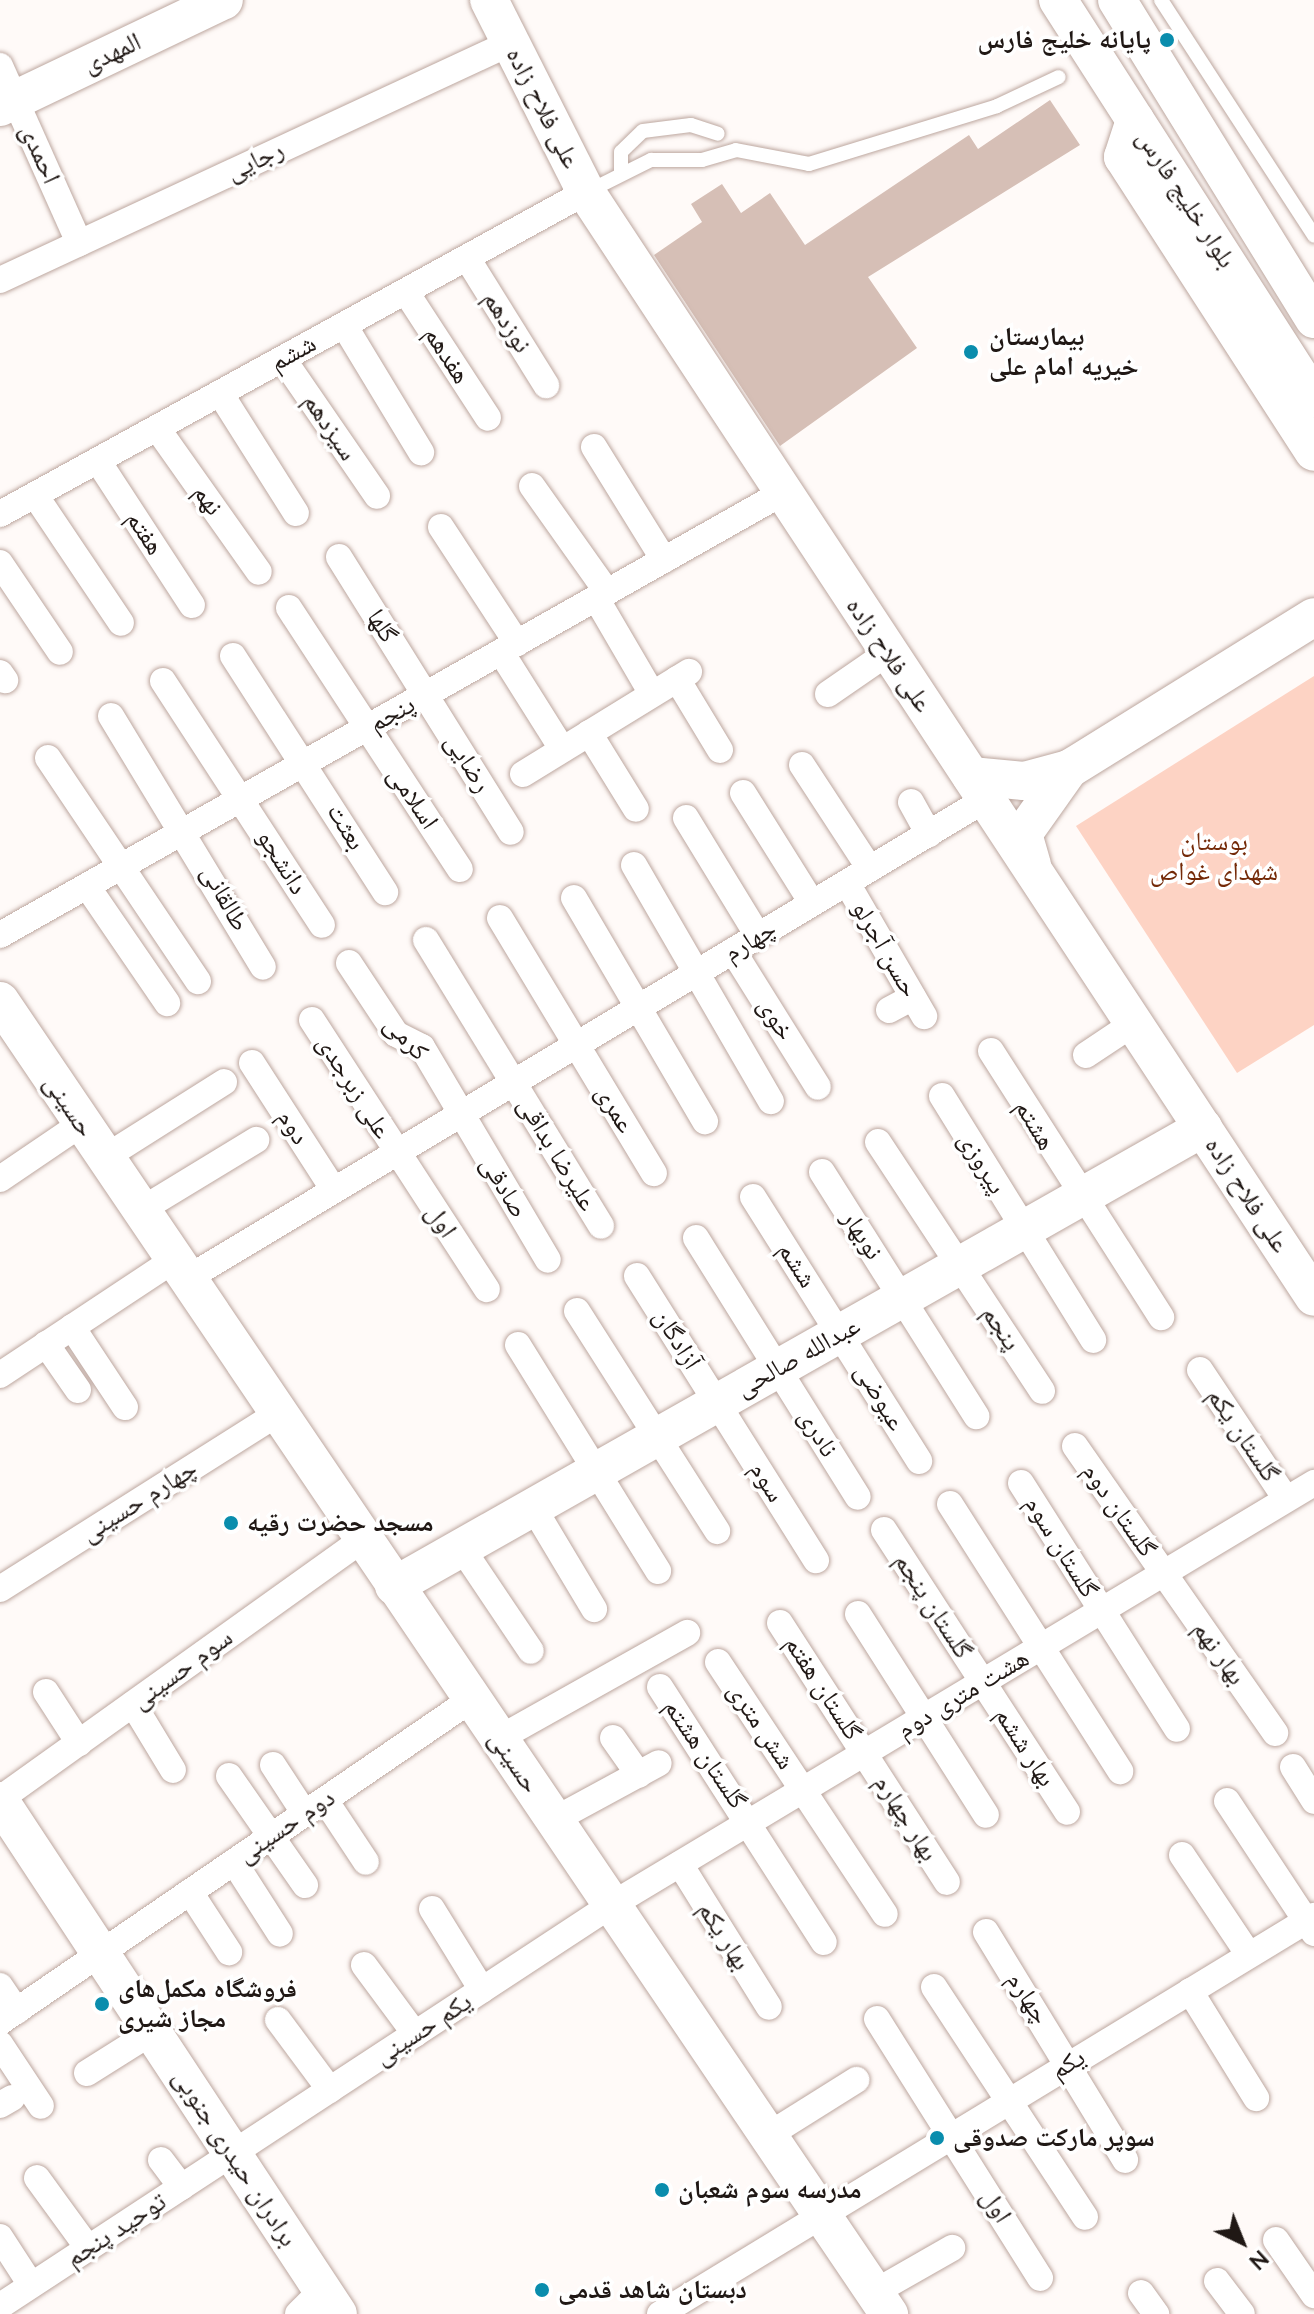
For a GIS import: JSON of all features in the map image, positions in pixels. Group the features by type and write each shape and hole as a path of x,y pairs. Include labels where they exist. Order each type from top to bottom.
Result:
{"street":[{"name":"المهدی","path":"5,91 224,0"},
{"name":"علی فلاح زاده","path":"489,0 586,192 784,492 886,654 978,787 1314,1297"},
{"name":"بلوار خلیج فارس","path":"1058,0 1314,398"},
{"name":"بلوار خلیج فارس","path":"1117,0 1314,319"},
{"name":"رجایی","path":"0,280 510,43"},
{"name":"احمدی","path":"5,91 79,243"},
{"path":"1135,120 1123,157 1314,452"},
{"name":"ششم","path":"0,514 586,192"},
{"name":"نوزدهم","path":"467,258 546,385"},
{"name":"هفدهم","path":"406,292 488,418"},
{"path":"344,325 421,452"},
{"name":"سیزدهم","path":"283,359 377,496"},
{"path":"220,393 296,513"},
{"name":"نهم","path":"157,428 259,572"},
{"path":"594,447 664,560"},
{"name":"هفتم","path":"98,461 192,605"},
{"path":"532,486 602,595 652,694"},
{"name":"پنجم","path":"0,935 784,492"},
{"path":"35,495 121,623"},
{"path":"441,527 562,749"},
{"name":"گلها","path":"339,557 425,695"},
{"path":"0,563 60,652"},
{"name":"اسلامی","path":"289,608 460,869"},
{"path":"978,787 1024,781 1069,769 1314,617"},
{"path":"828,694 886,654"},
{"name":"بعثت","path":"233,656 306,762 385,892"},
{"path":"523,774 683,676 720,750"},
{"name":"دانشجو","path":"163,681 322,925"},
{"name":"رضایی","path":"425,695 511,832"},
{"name":"طالقانی","path":"111,716 187,830 263,967"},
{"path":"589,733 636,809"},
{"path":"48,758 124,865 198,981"},
{"path":"802,765 870,869"},
{"path":"1035,873 1023,834 1069,769"},
{"name":"چهارم","path":"0,1375 72,1327 334,1190 929,834 978,787"},
{"path":"743,793 812,903"},
{"path":"911,802 929,834"},
{"path":"686,818 758,936"},
{"path":"634,865 771,1101"},
{"name":"حسن آجرلو","path":"847,883 919,1006 889,1010"},
{"path":"87,886 167,1003"},
{"path":"574,898 705,1121"},
{"name":"عمری","path":"500,918 654,1173"},
{"path":"426,940 514,1083"},
{"name":"خوی","path":"733,951 818,1087"},
{"name":"کرمی","path":"349,963 396,1034 422,1047 461,1114"},
{"name":"حسینی","path":"0,1001 882,2303"},
{"name":"علی زبرجدی","path":"312,1020 396,1153"},
{"path":"1086,1055 1134,1023"},
{"name":"هشتم","path":"991,1051 1080,1198 1161,1317"},
{"name":"دوم","path":"252,1063 334,1190"},
{"path":"104,1158 224,1082"},
{"name":"علیرضا بداقی","path":"514,1083 601,1226"},
{"name":"پیروزی","path":"942,1096 1022,1230 1093,1340"},
{"name":"صادقی","path":"461,1114 548,1260"},
{"path":"0,1179 81,1124"},
{"name":"عبدالله صالحی","path":"394,1586 1203,1128"},
{"path":"141,1210 256,1140"},
{"name":"پنجم","path":"878,1142 1042,1391"},
{"name":"اول","path":"396,1153 487,1289"},
{"name":"نوبهار","path":"822,1172 976,1416"},
{"name":"ششم","path":"753,1197 841,1333"},
{"name":"نادری","path":"696,1238 858,1497"},
{"name":"آزادگان","path":"637,1276 717,1403"},
{"path":"577,1311 717,1531"},
{"path":"72,1327 125,1407"},
{"name":"عیوضی","path":"841,1333 919,1461"},
{"path":"46,1344 78,1390"},
{"path":"518,1345 658,1571"},
{"name":"گلستان یکم","path":"1200,1370 1286,1499"},
{"name":"سوم","path":"717,1403 816,1560"},
{"name":"چهارم حسینی","path":"0,1589 278,1413"},
{"name":"گلستان دوم","path":"1075,1446 1163,1573"},
{"name":"گلستان سوم","path":"1021,1483 1177,1729"},
{"name":"هشت متری دوم","path":"613,1904 1314,1483"},
{"path":"950,1504 1044,1645 1120,1771"},
{"path":"533,1507 594,1609"},
{"name":"گلستان پنجم","path":"884,1530 982,1682"},
{"name":"سوم حسینی","path":"0,1800 363,1539"},
{"path":"461,1547 531,1651"},
{"name":"بهار نهم","path":"1163,1573 1275,1733"},
{"path":"858,1614 920,1719 986,1815"},
{"name":"گلستان هفتم","path":"780,1623 865,1753"},
{"path":"498,1739 687,1633"},
{"name":"شش متری","path":"718,1662 885,1914"},
{"name":"بهار ششم","path":"982,1682 1067,1812"},
{"name":"گلستان هشتم","path":"660,1687 750,1822 824,1942"},
{"path":"46,1692 79,1743"},
{"name":"دوم حسینی","path":"8,2016 472,1699"},
{"path":"133,1704 173,1770"},
{"path":"554,1820 649,1769 613,1738"},
{"name":"بهار چهارم","path":"865,1753 947,1882"},
{"path":"273,1765 366,1862"},
{"path":"1293,1767 1314,1801"},
{"path":"229,1776 305,1885"},
{"name":"برادران حیدری جنوبی","path":"0,1800 232,2154 319,2306"},
{"path":"1227,1801 1311,1923"},
{"path":"1182,1855 1249,1955"},
{"path":"234,1862 280,1934"},
{"name":"بهار یکم","path":"680,1864 769,2007"},
{"path":"190,1892 229,1952"},
{"name":"یکم حسینی","path":"232,2154 613,1904"},
{"path":"432,1909 482,1990"},
{"name":"یکم","path":"660,2314 822,2212 1249,1955 1311,1923"},
{"name":"چهارم","path":"986,1932 1070,2063"},
{"path":"364,1965 415,2034"},
{"path":"0,1986 8,2016"},
{"path":"934,1987 1011,2099 1085,2217"},
{"path":"1190,1991 1256,2098"},
{"path":"877,2019 952,2134"},
{"path":"278,2020 330,2090"},
{"path":"87,2073 152,2032"},
{"path":"0,2044 41,2106"},
{"path":"1070,2063 1125,2160"},
{"path":"770,2134 856,2080"},
{"name":"اول","path":"952,2134 1040,2278"},
{"name":"توحید پنجم","path":"0,2306 232,2154"},
{"path":"161,2160 181,2187"},
{"path":"37,2178 88,2248"},
{"path":"0,2237 31,2285"},
{"path":"1276,2240 1314,2295"},
{"path":"882,2303 952,2248"},
{"path":"1217,2281 1242,2314"}],"lane":[{"path":"1161,0 1314,236"},
{"path":"586,192 621,171 736,150 809,164 997,106 1059,77"},
{"path":"621,171 621,152 643,131 691,125 718,134"}],"green space":[{"name":"بوستان شهدای غواص","path":"1314,676 1314,1025 1237,1073 1076,826"}],"building":[{"path":"1050,100 1080,145 868,277 917,348 780,446 654,255 702,222 691,204 722,184 741,213 770,193 805,245 969,135 978,149"}],"place":[{"name":"پایانه خلیج فارس","path":"1167,40"},
{"name":"بیمارستان خیریه امام علی","path":"971,352"},
{"name":"مسجد حضرت رقیه","path":"231,1523"},
{"name":"فروشگاه مکمل‌های مجاز شیری","path":"102,2004"},
{"name":"سوپر مارکت صدوقی","path":"937,2138"},
{"name":"مدرسه سوم شعبان","path":"662,2190"},
{"name":"دبستان شاهد قدمی","path":"542,2290"}]}
